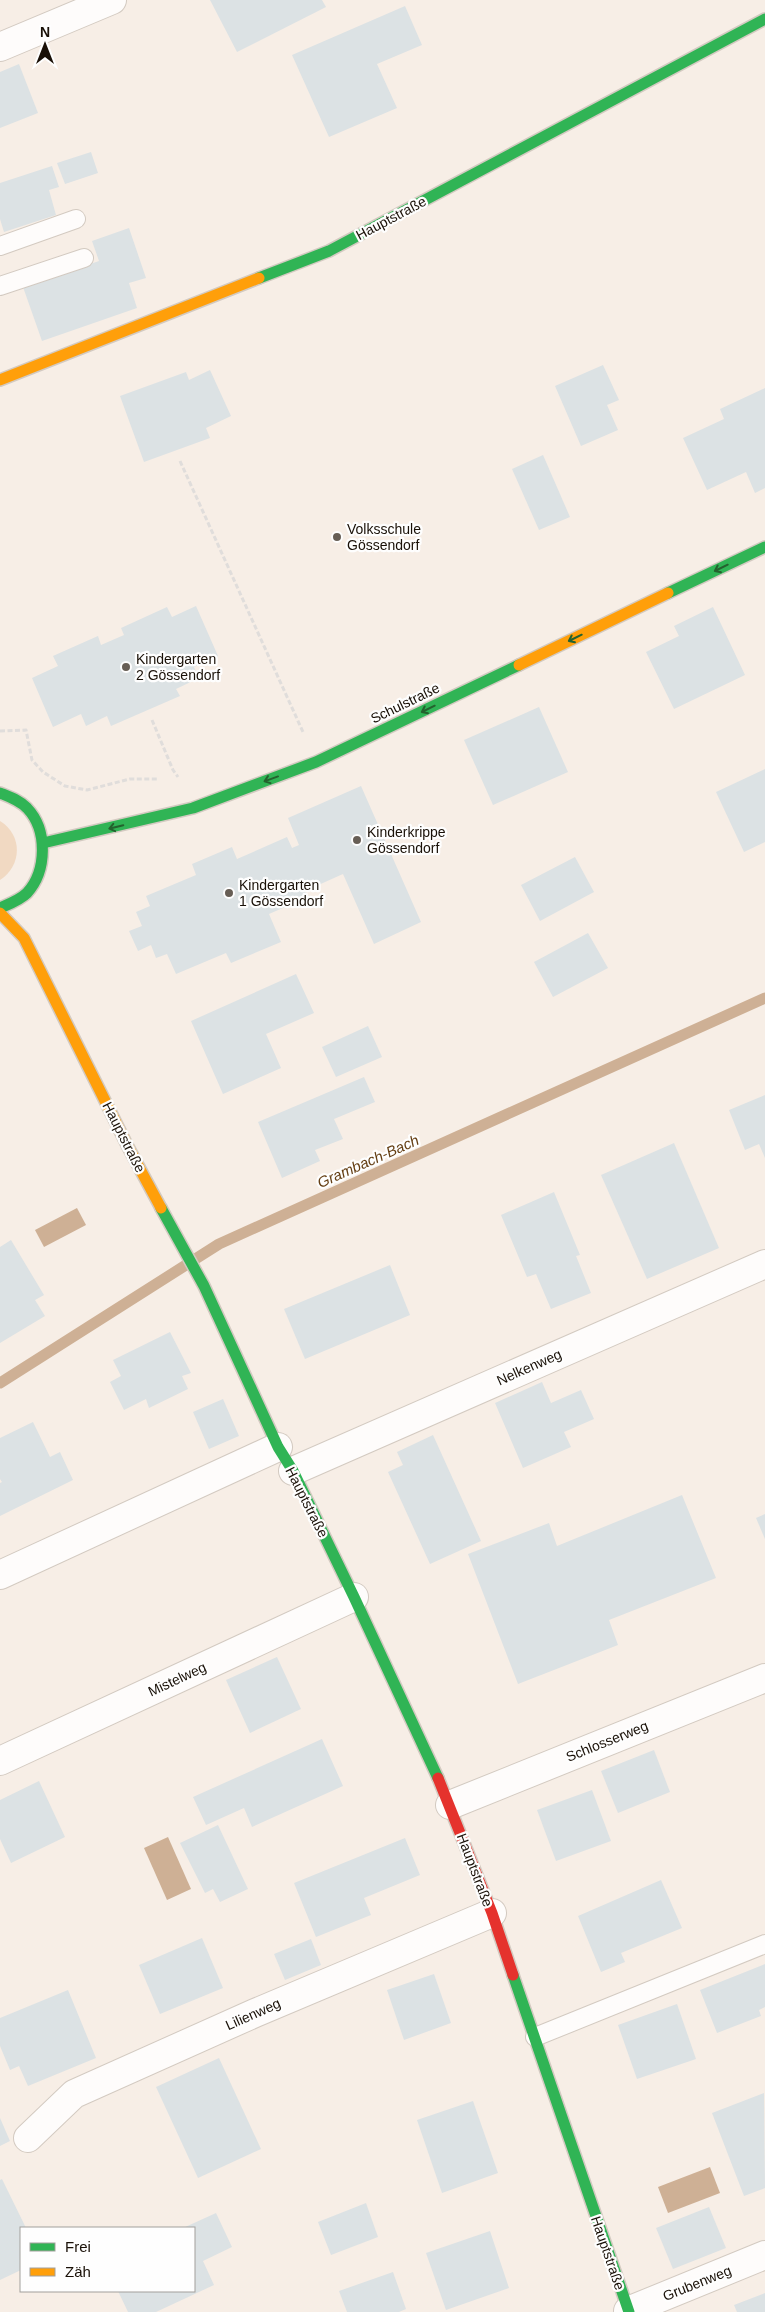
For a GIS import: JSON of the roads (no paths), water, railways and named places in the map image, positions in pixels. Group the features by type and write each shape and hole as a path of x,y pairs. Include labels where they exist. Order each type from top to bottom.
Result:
{"main road":[{"name":"Hauptstraße","path":"0,380 330,251 765,19"},
{"name":"Schulstraße","path":"43,843 193,808 316,762 765,547"},
{"path":"0,793 18,802 32,815 43,843 42,864 36,879 21,898 0,908"},
{"name":"Hauptstraße","path":"0,913 24,938 127,1145 204,1286 278,1447 293,1471 354,1597 450,1805 492,1913 628,2312"}],"street":[{"path":"0,47 112,0"},
{"name":"Nelkenweg","path":"293,1471 765,1264"},
{"path":"0,1575 278,1447"},
{"name":"Mistelweg","path":"0,1761 354,1597"},
{"name":"Schlosserweg","path":"450,1805 765,1678"},
{"name":"Lilienweg","path":"28,2138 74,2094 255,2013 492,1913"},
{"name":"Grubenweg","path":"628,2312 765,2256"}],"lane":[{"path":"0,246 76,219"},
{"path":"0,286 84,258"},
{"path":"535,2037 765,1944"}],"waterway":[{"name":"Grambach-Bach","path":"0,1383 219,1244 765,998"}],"place":[{"name":"Volksschule Gössendorf","path":"337,537"},
{"name":"Kindergarten 2 Gössendorf","path":"126,667"},
{"name":"Kinderkrippe Gössendorf","path":"357,840"},
{"name":"Kindergarten 1 Gössendorf","path":"229,893"}]}
